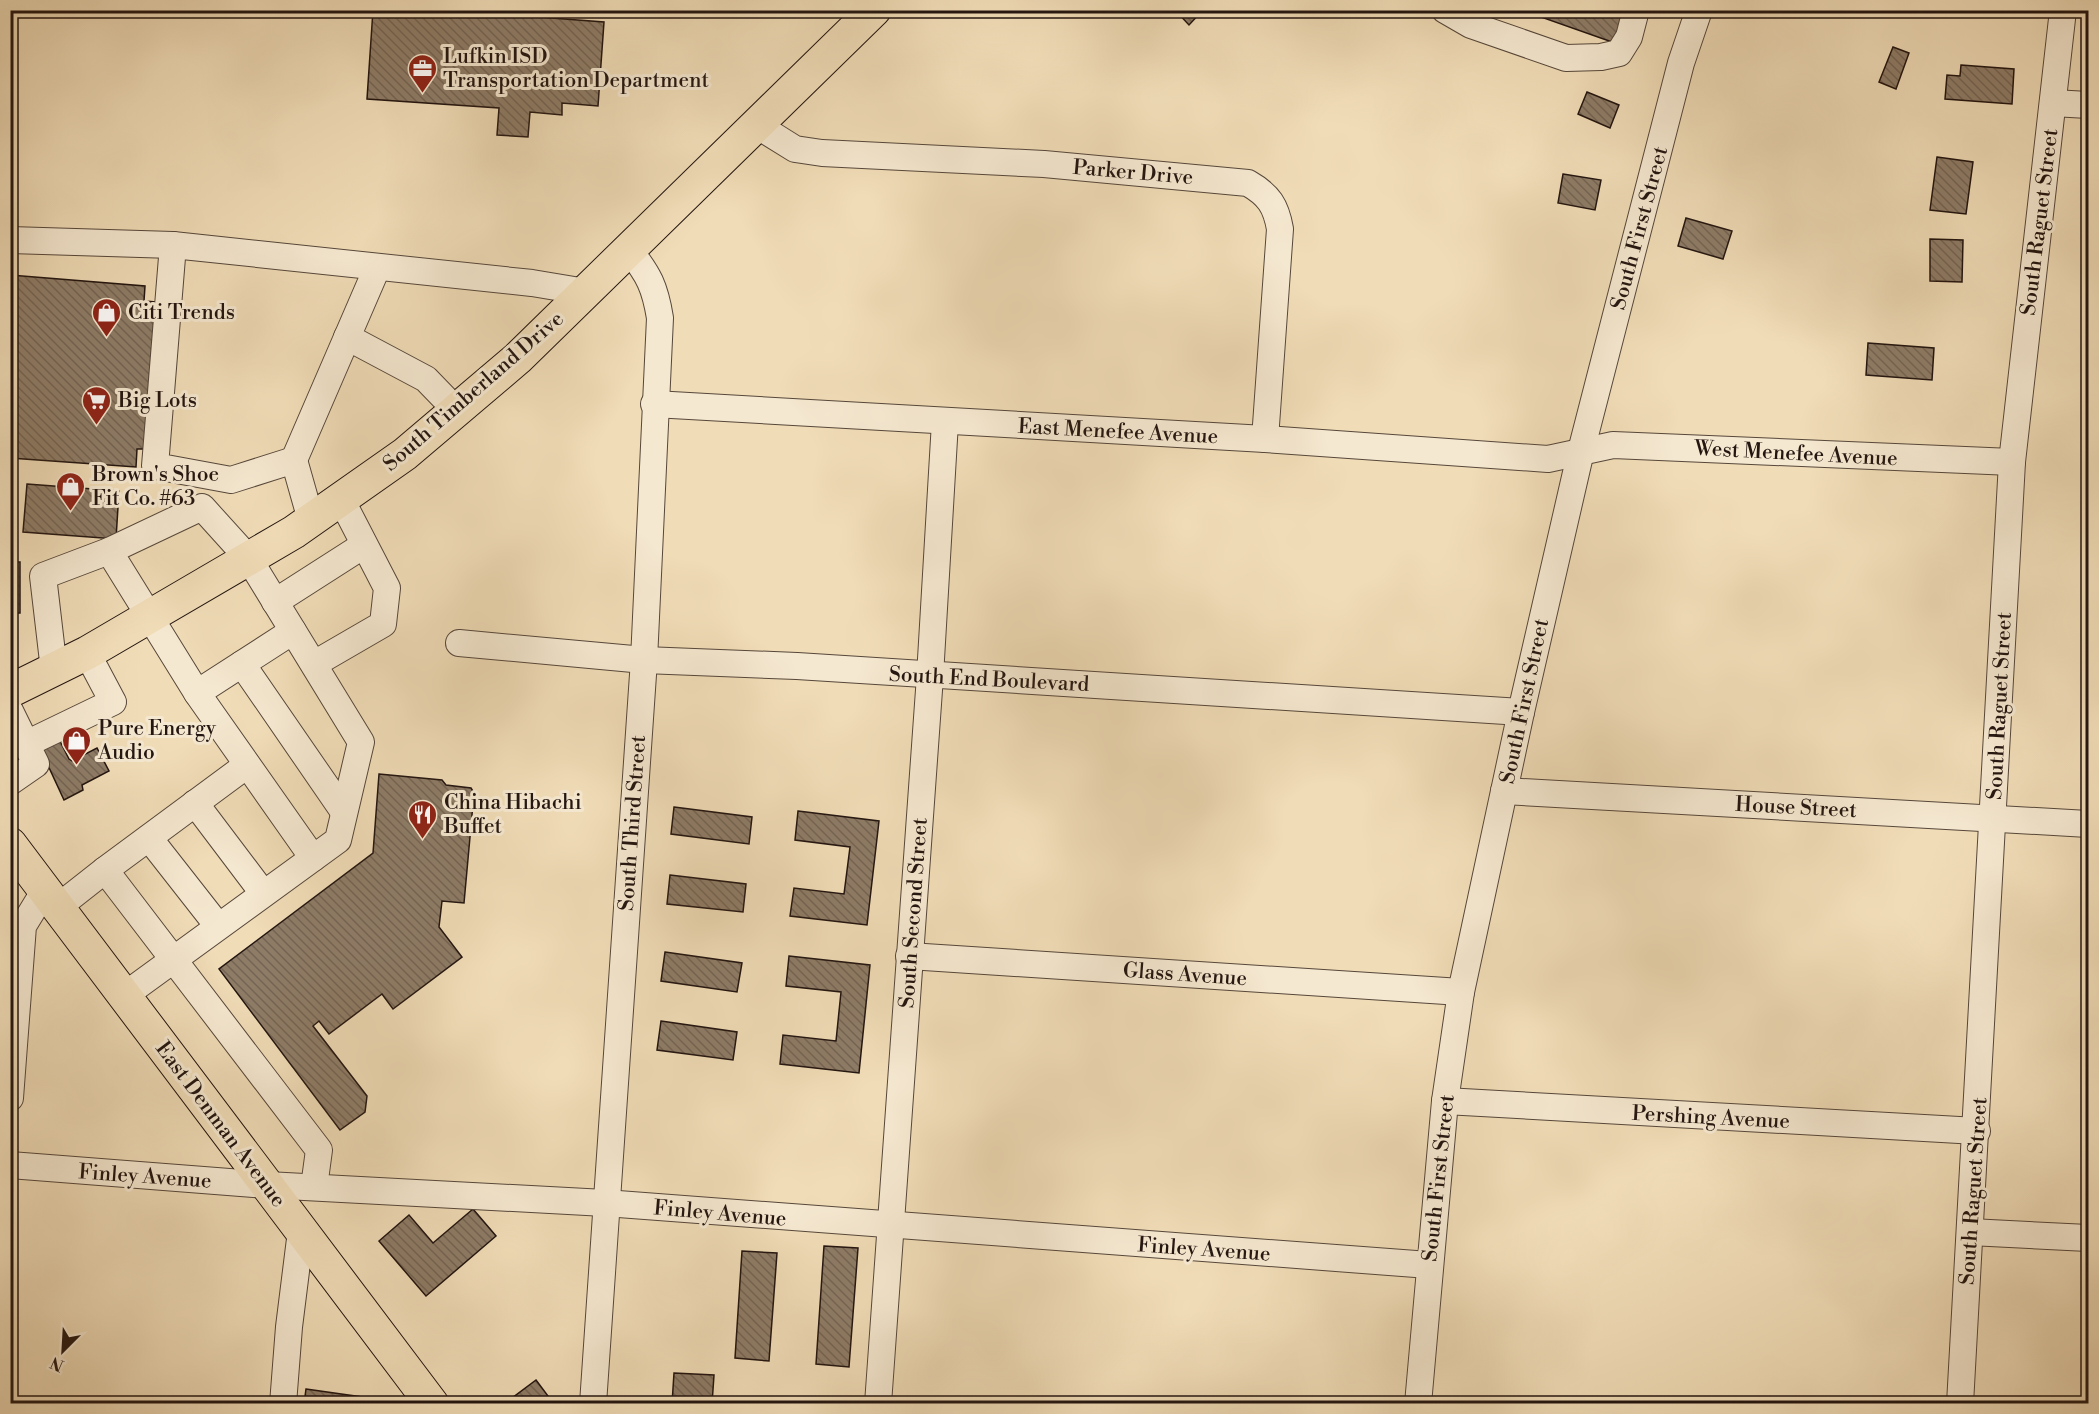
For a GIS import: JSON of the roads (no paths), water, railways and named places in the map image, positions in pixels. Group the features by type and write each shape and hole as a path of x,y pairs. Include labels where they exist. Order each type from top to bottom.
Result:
{"main road":[{"name":"South Timberland Drive","path":"10,692 87,653 249,559 311,520 405,454 518,358 874,10"},
{"name":"East Denman Avenue","path":"10,844 432,1404"}],"street":[{"path":"1445,10 1471,25 1566,58 1601,57 1619,53 1629,37 1636,10"},
{"name":"South First Street","path":"1418,1404 1444,1101 1461,992 1521,712 1581,452 1682,63 1699,10"},
{"name":"South Raguet Street","path":"1960,1404 1977,1131 2012,462 2063,10"},
{"path":"2053,103 2088,105"},
{"name":"Parker Drive","path":"755,124 795,149 822,153 1044,164 1248,183 1256,187 1276,207 1280,230 1265,439"},
{"path":"10,240 173,245 532,283 586,292"},
{"path":"173,245 155,466 231,480 294,460"},
{"name":"South Third Street","path":"593,1404 644,660 654,404 660,318 649,276 629,250"},
{"path":"311,520 294,460 377,268"},
{"path":"347,337 426,379 456,410"},
{"name":"East Menefee Avenue","path":"654,404 1265,439 1548,459 1581,452"},
{"name":"South Second Street","path":"878,1404 930,676 945,422"},
{"name":"West Menefee Avenue","path":"1581,452 1613,445 2012,462"},
{"path":"314,664 382,624 387,588 341,499"},
{"path":"54,670 43,576 109,551 202,507 249,559 361,742 338,840 125,995"},
{"path":"275,602 364,544"},
{"path":"109,551 148,617 198,693 313,858"},
{"path":"198,693 293,631"},
{"name":"South End Boulevard","path":"459,643 644,660 797,666 930,676 1331,698 1521,712"},
{"path":"26,744 113,702 87,653"},
{"path":"242,663 344,812"},
{"path":"10,711 36,764 10,782"},
{"path":"10,1098 23,926 52,899 105,870 248,765"},
{"name":"House Street","path":"1504,791 2088,824"},
{"path":"195,803 263,893"},
{"path":"149,837 218,926"},
{"path":"105,870 320,1150 314,1188"},
{"name":"Glass Avenue","path":"909,956 1461,992"},
{"name":"Pershing Avenue","path":"1444,1101 1977,1131"},
{"name":"Finley Avenue","path":"10,1165 267,1185 605,1203 891,1227 1429,1265"},
{"path":"283,1404 289,1327 301,1232"},
{"path":"1970,1232 2088,1238"}],"place":[{"name":"Lufkin ISD Transportation Department","path":"422,94"},
{"name":"Citi Trends","path":"107,338"},
{"name":"Big Lots","path":"97,426"},
{"name":"Brown's Shoe Fit Co. #63","path":"71,512"},
{"name":"Pure Energy Audio","path":"77,766"},
{"name":"China Hibachi Buffet","path":"423,840"}]}
